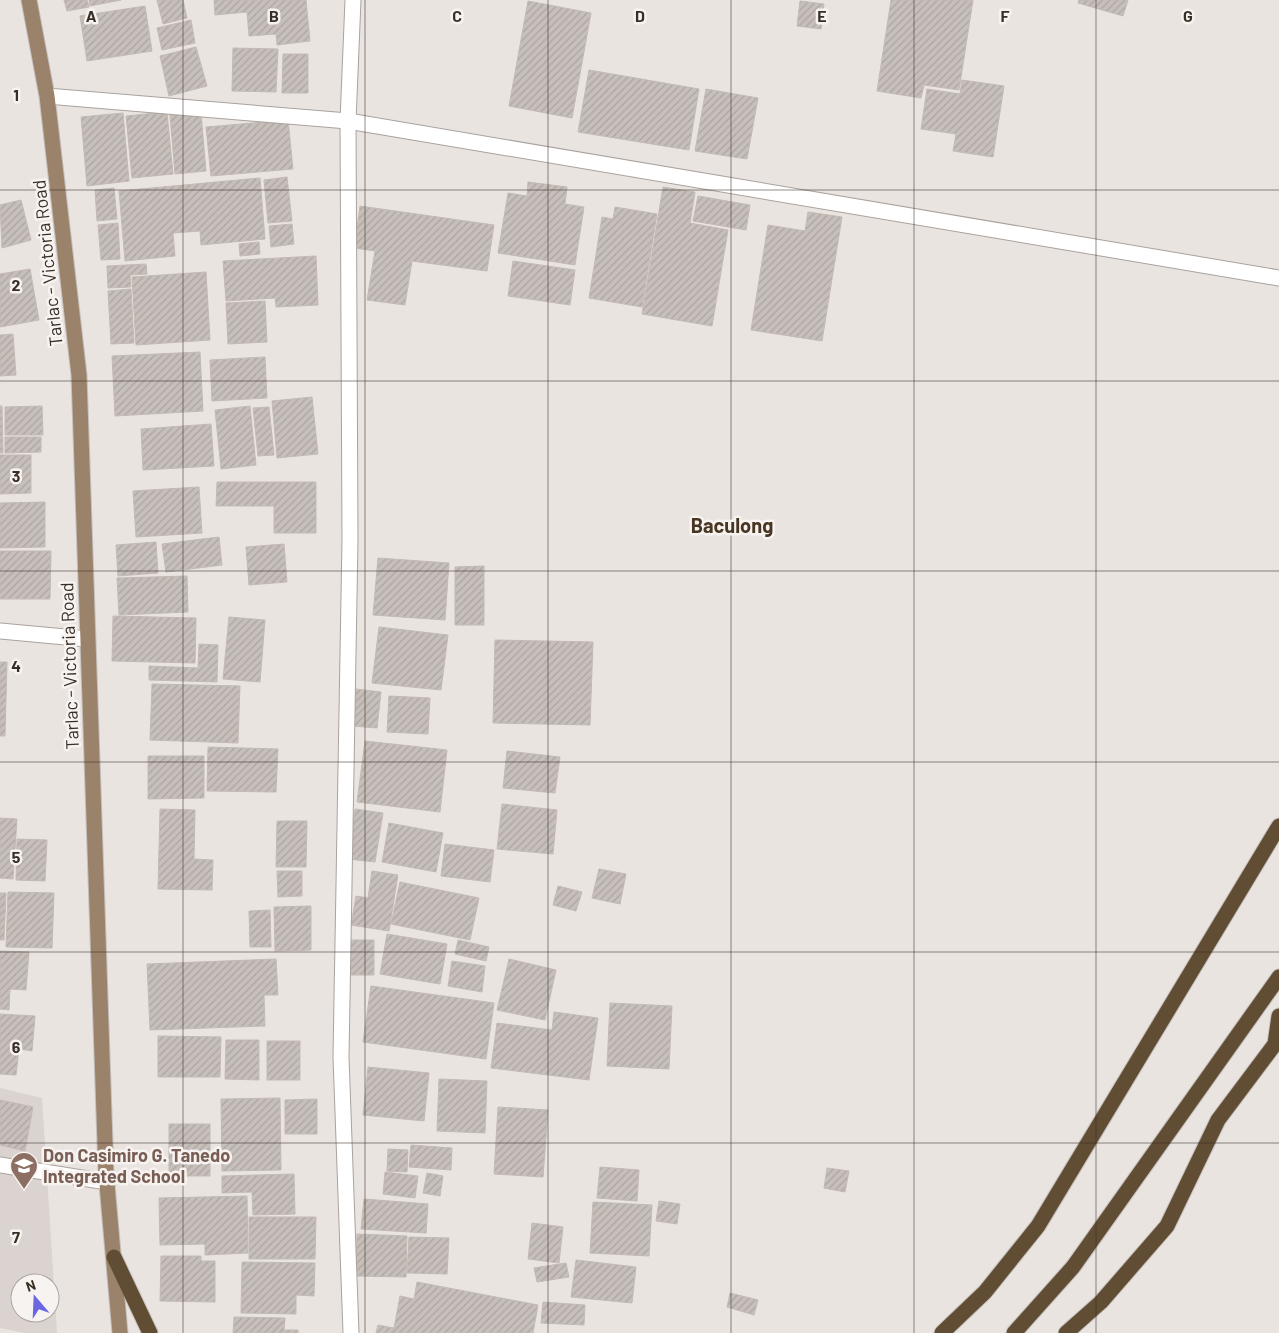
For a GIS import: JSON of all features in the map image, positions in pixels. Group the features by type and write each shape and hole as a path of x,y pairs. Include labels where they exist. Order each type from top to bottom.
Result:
{"highway":[{"path":"942,1333 985,1292 1038,1226 1279,826"},
{"path":"1014,1333 1073,1267 1279,977"},
{"path":"1066,1333 1101,1302 1167,1226 1218,1120 1277,1043 1279,1016"},
{"path":"114,1257 150,1333"}],"main road":[{"name":"Tarlac - Victoria Road","path":"30,0 47,96 80,375 87,638 107,1182 120,1333"}],"street":[{"path":"351,1333 341,1057 350,539 348,121 353,0"},
{"path":"47,96 348,121 1279,278"},
{"path":"0,631 87,638"},
{"path":"0,1165 107,1182"}],"shaded area":[{"name":"Don Casimiro G. Tanedo Integrated School","path":"0,1088 42,1098 53,1273 10,1273 10,1323 56,1323 57,1333 24,1333 0,1328"}],"building":[{"path":"64,0 87,0 89,7 67,11"},
{"path":"89,0 121,0 90,6"},
{"path":"157,0 183,0 187,18 163,24"},
{"path":"214,0 306,0 310,41 277,45 276,34 249,36 247,12 215,15"},
{"path":"891,0 973,0 959,90 924,85 921,98 877,91"},
{"path":"1079,0 1128,0 1123,16 1078,3"},
{"path":"528,1 591,13 572,118 509,106"},
{"path":"800,1 824,4 821,29 797,26"},
{"path":"145,6 152,51 87,61 80,16"},
{"path":"191,20 195,43 162,50 157,28"},
{"path":"196,47 207,86 169,96 160,56"},
{"path":"233,48 278,49 276,92 232,91"},
{"path":"283,54 308,54 308,93 282,93"},
{"path":"589,70 699,89 689,150 578,132"},
{"path":"962,80 1004,86 993,157 953,151 956,134 921,129 927,89 960,94"},
{"path":"706,89 758,98 747,159 695,151"},
{"path":"167,112 173,174 132,178 126,116"},
{"path":"123,113 129,181 87,186 81,117"},
{"path":"201,113 206,171 175,174 170,115"},
{"path":"288,120 293,169 211,176 206,127"},
{"path":"287,177 292,221 268,223 264,180"},
{"path":"260,178 265,239 201,245 200,231 173,233 175,256 125,261 119,191"},
{"path":"528,182 567,187 565,204 584,207 575,265 498,253 508,193 527,196"},
{"path":"663,187 695,192 690,223 728,230 712,326 642,314"},
{"path":"114,188 117,219 97,221 95,190"},
{"path":"698,196 750,205 746,230 693,221"},
{"path":"21,200 31,240 2,248 0,205"},
{"path":"360,206 494,225 487,271 412,261 405,305 367,300 375,251 354,248"},
{"path":"615,207 657,214 642,307 589,298 602,217 613,219"},
{"path":"808,212 842,217 822,341 751,330 768,225 805,231"},
{"path":"118,223 120,259 101,260 98,225"},
{"path":"292,224 294,244 271,247 269,226"},
{"path":"259,242 260,254 240,256 239,244"},
{"path":"316,256 318,305 276,307 275,298 226,301 223,261"},
{"path":"513,261 575,270 570,305 508,296"},
{"path":"146,264 147,274 130,275 131,287 108,288 107,266"},
{"path":"30,269 39,320 0,327 0,274"},
{"path":"206,272 210,340 136,345 132,277"},
{"path":"131,289 134,343 111,344 108,291"},
{"path":"265,301 267,342 228,344 226,303"},
{"path":"13,334 16,375 0,376 0,335"},
{"path":"200,352 203,411 115,416 112,356"},
{"path":"265,357 267,398 212,401 210,360"},
{"path":"312,397 318,454 277,458 272,401"},
{"path":"0,406 2,406 3,453 0,453"},
{"path":"42,406 43,435 5,435 5,407"},
{"path":"250,406 256,465 221,469 215,410"},
{"path":"269,407 274,455 258,456 253,408"},
{"path":"211,424 214,466 143,470 141,429"},
{"path":"5,437 41,437 41,452 5,453"},
{"path":"0,455 31,455 31,493 0,494"},
{"path":"217,482 316,482 316,533 274,533 274,506 216,506"},
{"path":"199,487 202,533 136,537 133,491"},
{"path":"45,502 45,547 0,548 0,503"},
{"path":"219,537 222,565 166,572 162,544"},
{"path":"156,542 158,573 118,576 116,545"},
{"path":"284,544 287,582 249,585 246,547"},
{"path":"0,551 51,551 50,599 0,599"},
{"path":"378,558 449,563 445,620 373,615"},
{"path":"484,566 484,625 455,625 455,567"},
{"path":"187,576 188,612 119,615 117,578"},
{"path":"113,616 196,618 195,663 112,661"},
{"path":"229,617 265,620 260,682 223,679"},
{"path":"379,627 448,635 441,690 372,683"},
{"path":"495,640 593,642 590,725 493,723"},
{"path":"199,644 218,645 217,682 149,680 149,666 198,668"},
{"path":"0,662 7,662 5,736 0,736"},
{"path":"152,684 240,686 238,743 150,740"},
{"path":"356,689 381,692 377,728 352,726"},
{"path":"389,696 430,698 428,734 387,732"},
{"path":"365,741 447,750 440,812 357,802"},
{"path":"208,747 278,749 276,792 207,791"},
{"path":"507,751 560,757 555,793 503,788"},
{"path":"148,756 204,756 204,798 148,799"},
{"path":"502,804 557,810 553,854 497,849"},
{"path":"160,809 195,810 194,859 213,860 212,890 158,889"},
{"path":"355,809 383,813 375,862 348,859"},
{"path":"0,818 17,819 13,879 0,878"},
{"path":"277,821 307,821 306,867 276,867"},
{"path":"389,823 443,833 436,872 382,862"},
{"path":"17,839 47,840 45,881 16,880"},
{"path":"445,844 494,850 490,882 441,876"},
{"path":"599,869 626,874 620,904 592,898"},
{"path":"277,871 302,871 302,896 278,897"},
{"path":"372,871 398,875 389,931 351,925 356,896 368,898"},
{"path":"400,882 479,898 470,940 391,924"},
{"path":"558,886 582,892 576,911 553,905"},
{"path":"8,892 54,893 52,948 6,947"},
{"path":"0,893 6,893 4,940 0,940"},
{"path":"311,906 311,950 275,951 274,907"},
{"path":"270,910 271,947 250,947 249,911"},
{"path":"387,934 447,944 440,984 380,974"},
{"path":"350,940 374,940 374,975 351,975"},
{"path":"458,940 489,947 486,961 455,954"},
{"path":"0,951 29,952 26,990 10,989 9,1010 0,1009"},
{"path":"276,959 278,995 264,995 265,1026 150,1030 147,964"},
{"path":"509,959 556,970 545,1020 497,1010"},
{"path":"452,961 485,966 482,992 448,986"},
{"path":"371,986 494,1003 486,1059 363,1042"},
{"path":"610,1003 672,1006 669,1069 607,1066"},
{"path":"554,1012 598,1018 589,1080 491,1068 497,1023 552,1030"},
{"path":"0,1014 35,1016 32,1051 19,1049 16,1075 0,1074"},
{"path":"158,1036 221,1037 220,1077 158,1077"},
{"path":"226,1040 259,1040 259,1080 225,1079"},
{"path":"267,1041 300,1041 300,1080 267,1080"},
{"path":"368,1067 429,1073 424,1121 363,1115"},
{"path":"439,1079 487,1081 485,1133 437,1131"},
{"path":"280,1098 281,1170 222,1171 221,1099"},
{"path":"317,1099 317,1134 285,1134 285,1100"},
{"path":"0,1100 33,1107 25,1151 0,1145"},
{"path":"498,1107 548,1110 543,1177 494,1174"},
{"path":"169,1124 210,1124 210,1176 169,1176"},
{"path":"411,1145 452,1148 451,1170 409,1167"},
{"path":"388,1149 408,1150 407,1172 387,1171"},
{"path":"600,1167 639,1170 637,1201 597,1198"},
{"path":"827,1168 849,1171 845,1192 824,1188"},
{"path":"385,1172 418,1176 415,1198 383,1194"},
{"path":"427,1173 443,1176 440,1196 423,1193"},
{"path":"294,1174 295,1214 253,1215 252,1192 222,1193 222,1176"},
{"path":"247,1196 248,1253 205,1255 205,1244 160,1245 159,1198"},
{"path":"364,1199 428,1204 426,1233 361,1229"},
{"path":"659,1201 680,1204 677,1224 656,1221"},
{"path":"593,1202 652,1205 649,1256 590,1253"},
{"path":"249,1217 316,1217 315,1259 249,1259"},
{"path":"532,1223 563,1227 559,1263 528,1259"},
{"path":"357,1234 407,1236 406,1277 356,1276"},
{"path":"409,1237 449,1238 447,1274 407,1273"},
{"path":"161,1256 201,1256 201,1261 215,1261 215,1302 160,1301"},
{"path":"576,1260 636,1267 632,1303 571,1297"},
{"path":"242,1262 315,1263 314,1296 296,1295 296,1314 241,1313"},
{"path":"566,1263 569,1277 537,1282 534,1268"},
{"path":"417,1282 538,1305 533,1333 376,1333 378,1325 394,1328 400,1296 414,1299"},
{"path":"730,1293 758,1300 754,1315 727,1307"},
{"path":"543,1302 585,1305 584,1325 541,1323"},
{"path":"234,1317 285,1318 284,1330 298,1330 298,1333 233,1333"}],"place":[{"name":"Don Casimiro G. Tanedo Integrated School","path":"24,1190"}],"district":[{"name":"Baculong","path":"732,526"}]}
